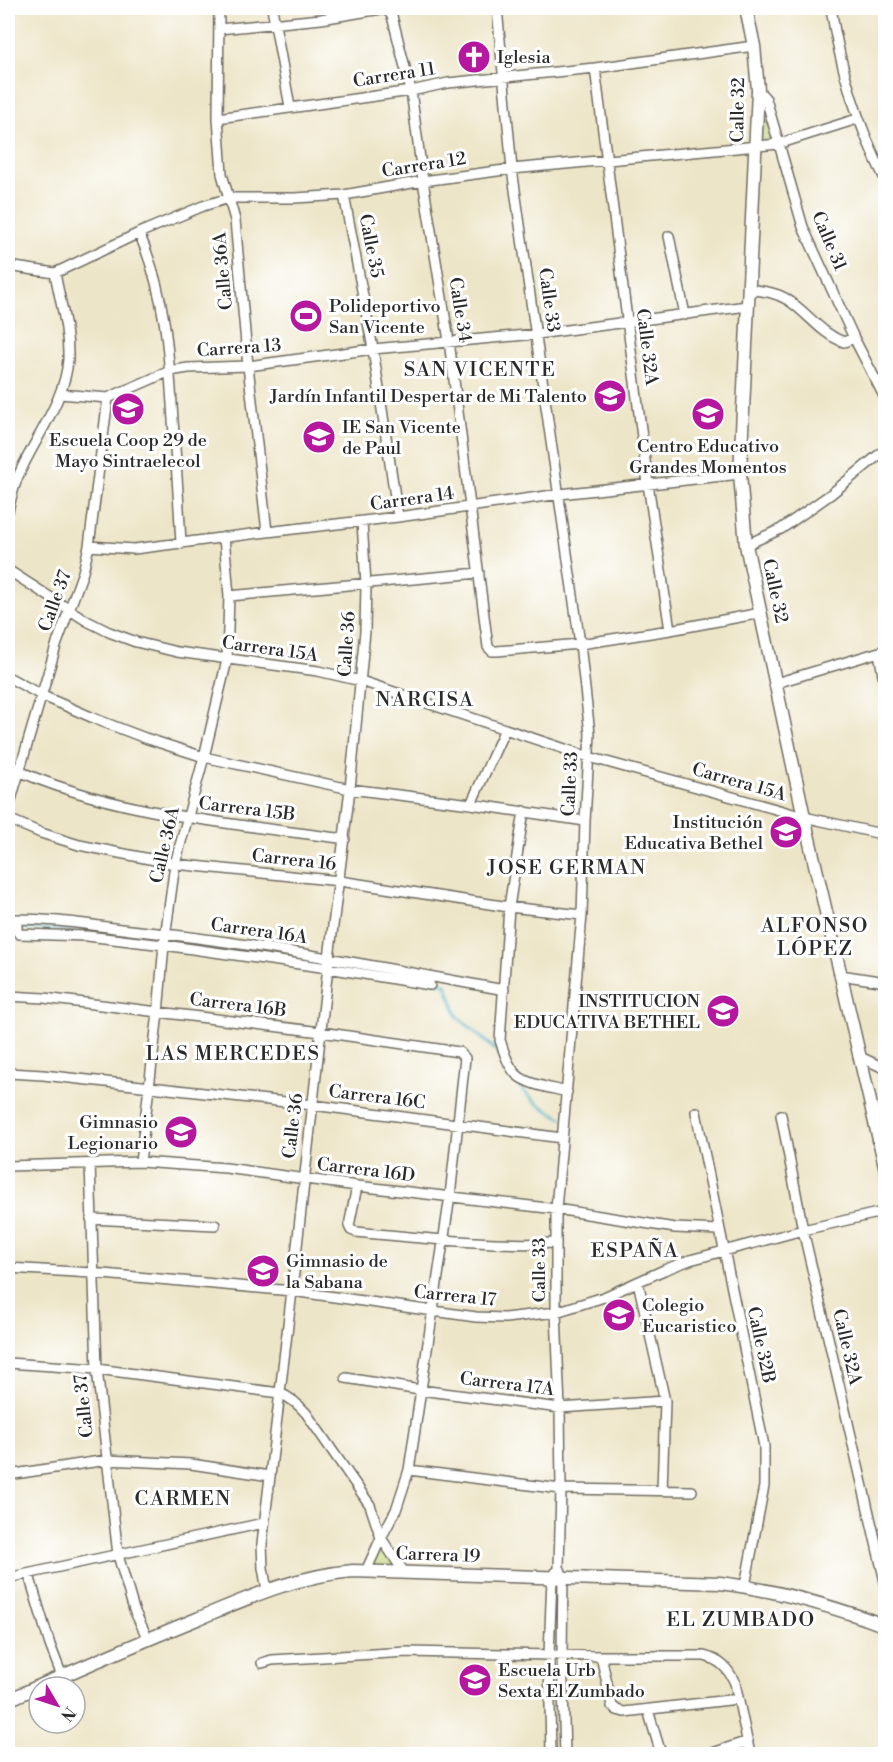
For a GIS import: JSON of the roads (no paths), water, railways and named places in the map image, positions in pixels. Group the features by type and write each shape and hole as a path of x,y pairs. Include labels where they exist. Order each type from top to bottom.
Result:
{"main road":[{"name":"Calle 32","path":"746,8 754,46 758,90 740,474 746,545 858,1056 882,1142 885,1170"},
{"name":"Carrera 19","path":"64,1675 267,1590 327,1574 366,1571 558,1574 745,1586 829,1606 885,1626"},
{"name":"Carrera 19","path":"8,1700 27,1692"}],"street":[{"name":"Calle 36A","path":"219,8 218,118 222,174 235,220 248,366 267,532"},
{"path":"272,8 290,107"},
{"path":"219,29 321,19 320,8"},
{"name":"Calle 33","path":"497,8 512,169 560,494 590,734 582,915 556,1209 556,1312 561,1489 558,1574 549,1655 551,1755"},
{"path":"831,8 840,58 857,119 885,181"},
{"name":"Calle 34","path":"321,19 381,9 388,11 392,16 411,91 449,341 488,647 492,651 580,644"},
{"name":"Carrera 11","path":"218,118 411,91 448,83 595,68 754,46"},
{"name":"Calle 32A","path":"595,68 648,484 670,630"},
{"name":"Calle 31","path":"758,90 766,99 803,227 885,400"},
{"name":"Carrera 12","path":"55,273 140,233 203,206 229,198 344,195 512,169 778,144 857,119"},
{"name":"Calle 35","path":"344,195 373,349 398,517"},
{"path":"140,233 159,290 170,372 181,544"},
{"path":"669,236 685,315"},
{"path":"8,266 55,273 67,339 68,360 60,394 19,474 8,511"},
{"path":"748,289 773,293 788,300 832,338 844,342 854,338"},
{"name":"Carrera 13","path":"60,394 108,398 170,372 188,368 248,366 373,349 537,334 747,306"},
{"name":"Calle 37","path":"8,810 56,646 83,572 108,398"},
{"path":"746,545 782,529 831,494 885,449"},
{"name":"Carrera 14","path":"88,546 134,549 181,544 469,508 560,494 740,474"},
{"name":"Calle 36","path":"267,1590 262,1568 264,1523 345,838 361,681 366,584 362,522"},
{"name":"Calle 36A","path":"140,1162 165,933 175,864 227,660 229,596 224,537"},
{"name":"Carrera 15A","path":"8,570 70,611 109,632 136,642 177,652 318,671 361,681 589,757 804,817 884,835"},
{"path":"229,596 479,573"},
{"path":"580,644 761,613"},
{"path":"776,683 882,651 885,691"},
{"path":"8,676 43,696 145,738 204,757 350,789 585,821"},
{"path":"471,804 505,729"},
{"name":"Carrera 15B","path":"8,766 95,797 187,818 345,838"},
{"path":"524,811 509,907 500,1040 505,1057 517,1075 535,1084 567,1092"},
{"path":"884,835 885,814"},
{"name":"Carrera 16","path":"8,819 79,845 175,864 340,881 509,907 582,915"},
{"name":"Carrera 16A","path":"14,923 33,919 165,933 329,958 504,990"},
{"path":"14,923 19,934 87,936 164,945 430,985"},
{"path":"840,975 885,982"},
{"name":"Carrera 16B","path":"8,996 44,998 321,1032 459,1052 465,1058 457,1124"},
{"path":"858,1056 885,1069"},
{"name":"Carrera 16C","path":"8,1072 313,1105 562,1138"},
{"name":"Calle 32B","path":"696,1112 764,1446 764,1486 745,1586"},
{"name":"Calle 32A","path":"781,1115 803,1230 885,1585"},
{"path":"366,1571 396,1510 409,1470 450,1196 457,1124"},
{"name":"Carrera 16D","path":"8,1166 140,1162 226,1168 556,1209 675,1227 719,1230"},
{"name":"Calle 37","path":"90,1164 97,1369 118,1555 134,1610 147,1639"},
{"path":"357,1186 349,1226 356,1232 443,1240 555,1243"},
{"name":"Carrera 17","path":"8,1268 292,1291 476,1317 506,1318 556,1312 604,1297 690,1260 803,1230 878,1213 885,1214"},
{"path":"91,1219 215,1225"},
{"path":"638,1282 665,1401 662,1491"},
{"path":"8,1363 97,1369 280,1393 298,1403 358,1486 370,1505 381,1538 404,1572"},
{"name":"Carrera 17A","path":"346,1378 560,1408 665,1401"},
{"path":"8,1475 107,1460 191,1464 270,1476"},
{"path":"409,1470 561,1489 692,1491"},
{"path":"8,1578 264,1523"},
{"name":"Calle 33","path":"558,1574 565,1755"},
{"path":"29,1575 62,1675"},
{"path":"262,1663 272,1660 407,1652 704,1656 716,1659 731,1674 750,1755"},
{"path":"601,1656 612,1706 617,1710 624,1712 648,1710 738,1699"},
{"path":"648,1710 661,1755"},
{"path":"710,1755 748,1742"}],"waterway":[{"path":"8,929 12,928"},
{"path":"19,928 71,931"},
{"path":"101,933 159,938"},
{"path":"175,940 325,962"},
{"path":"433,981 446,984 458,1017 503,1059"},
{"path":"512,1075 522,1090 534,1101 562,1118"}],"place":[{"name":"Iglesia","path":"474,57"},
{"name":"Polideportivo San Vicente","path":"306,316"},
{"name":"Jardín Infantil Despertar de Mi Talento","path":"610,396"},
{"name":"Escuela Coop 29 de Mayo Sintraelecol","path":"128,409"},
{"name":"Centro Educativo Grandes Momentos","path":"708,414"},
{"name":"IE San Vicente de Paul","path":"319,437"},
{"name":"Institución Educativa Bethel","path":"786,832"},
{"name":"INSTITUCION EDUCATIVA BETHEL","path":"723,1011"},
{"name":"Gimnasio Legionario","path":"181,1132"},
{"name":"Gimnasio de la Sabana","path":"263,1271"},
{"name":"Colegio Eucaristico","path":"619,1315"},
{"name":"Escuela Urb Sexta El Zumbado","path":"475,1680"}],"district":[{"name":"SAN VICENTE","path":"480,370"},
{"name":"NARCISA","path":"425,700"},
{"name":"JOSE GERMAN","path":"567,868"},
{"name":"ALFONSO LÓPEZ","path":"815,938"},
{"name":"LAS MERCEDES","path":"233,1054"},
{"name":"ESPAÑA","path":"635,1251"},
{"name":"CARMEN","path":"183,1499"},
{"name":"EL ZUMBADO","path":"741,1620"}]}
